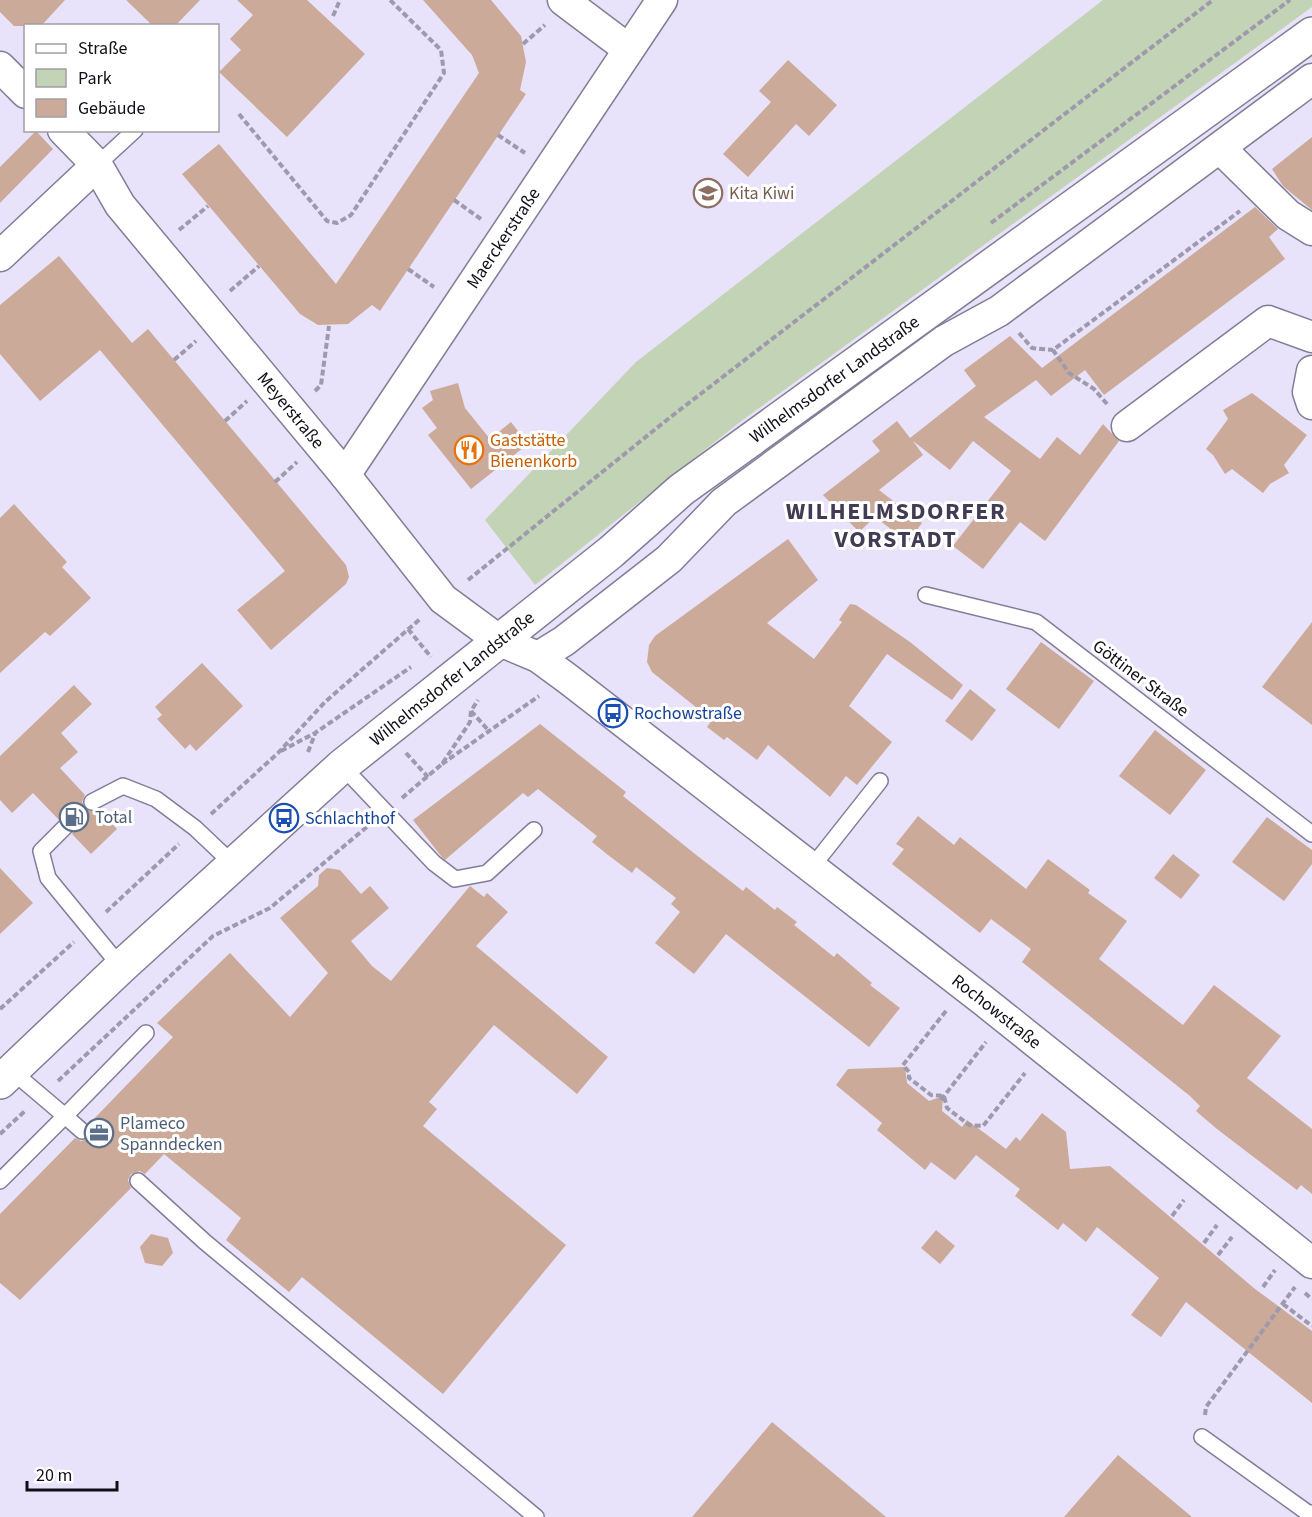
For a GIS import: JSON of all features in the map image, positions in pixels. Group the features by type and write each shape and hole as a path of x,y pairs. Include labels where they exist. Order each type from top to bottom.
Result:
{"main road":[{"name":"Wilhelmsdorfer Landstraße","path":"6,1076 121,967 342,766 611,552 681,490 1312,34"}],"street":[{"path":"563,0 628,49"},
{"name":"Maerckerstraße","path":"345,475 662,0"},
{"path":"0,67 24,91"},
{"name":"Wilhelmsdorfer Landstraße","path":"538,657 564,640 669,559 724,502 944,341 999,311 1312,79"},
{"path":"1182,130 1188,170"},
{"name":"Meyerstraße","path":"65,132 97,165 120,205 345,475 443,599 500,641"},
{"path":"1220,148 1288,215 1312,231"},
{"path":"0,256 97,165"},
{"name":"Wilhelmsdorfer Landstraße","path":"931,309 944,341"},
{"path":"1127,426 1268,321 1312,337"},
{"path":"1312,371 1308,392 1312,404"},
{"name":"Rochowstraße","path":"500,641 538,657 812,867 1299,1277"}],"lane":[{"path":"97,165 133,132"},
{"name":"Göttiner Straße","path":"926,595 1036,622 1312,834"},
{"path":"342,766 434,863 455,879 487,873 534,830"},
{"path":"812,867 880,782"},
{"path":"92,802 123,786 156,799 195,828 233,864"},
{"path":"65,827 41,851 48,878 121,967"},
{"path":"0,1181 146,1033"},
{"path":"6,1076 40,1097 82,1131"},
{"path":"138,1181 205,1242 536,1517"},
{"path":"1202,1437 1308,1513 1312,1513"}],"path":[{"path":"333,16 340,0"},
{"path":"239,114 327,221 337,223 351,215 444,73 445,64 441,50 390,0"},
{"path":"0,1009 278,753 325,702 443,599 668,419 1213,0"},
{"path":"999,311 1032,348 1053,350 1265,193"},
{"path":"156,249 208,206"},
{"path":"207,310 259,266"},
{"path":"291,410 321,385 328,326"},
{"path":"1053,350 1069,373 1094,389 1127,426"},
{"path":"0,1134 213,936 270,908 442,764 537,696 547,694"},
{"path":"442,764 470,722 471,711 480,698"},
{"path":"307,753 315,734"},
{"path":"400,747 428,777"},
{"path":"937,1004 954,1017"},
{"path":"946,1011 903,1065 909,1072 909,1078 931,1095 942,1098 947,1108 969,1125 982,1126 1024,1073"},
{"path":"978,1036 993,1048"},
{"path":"942,1098 986,1042"},
{"path":"1017,1067 1034,1080"},
{"path":"1175,1192 1192,1206"},
{"path":"1172,1216 1184,1200"},
{"path":"1209,1219 1240,1243"},
{"path":"1203,1243 1217,1225"},
{"path":"1218,1255 1232,1236"},
{"path":"1267,1263 1282,1276"},
{"path":"1263,1287 1275,1270"},
{"path":"1202,1437 1206,1407 1283,1304 1299,1277 1312,1299"},
{"path":"1283,1304 1312,1329"}],"green space":[{"path":"1103,0 1312,0 1312,7 740,422 535,585 485,520 636,362"}],"building":[{"path":"0,0 65,0 43,24 14,26 0,12"},
{"path":"126,0 200,0 177,24 151,24"},
{"path":"237,0 307,0 365,54 287,137 219,72 241,50 230,39 253,15"},
{"path":"423,0 491,0 521,36 526,62 520,90 526,94 380,311 372,305 348,324 318,325 300,314 182,174 219,144 336,284 479,73 472,55"},
{"path":"788,60 837,105 809,136 796,124 748,177 723,154 771,102 759,91"},
{"path":"35,132 53,149 0,203 0,167"},
{"path":"1312,137 1312,210 1283,186 1272,169"},
{"path":"1255,207 1278,229 1269,237 1285,259 1104,395 1085,370 1051,396 1036,380 984,417 1040,459 1057,437 1080,455 1103,424 1119,441 1045,541 1020,522 983,569 953,546 1011,471 973,441 950,470 913,441 923,455 879,490 922,523 908,542 875,517 859,532 823,495 880,451 872,441 897,421 910,438 976,386 964,370 1010,336 1042,368"},
{"path":"59,256 132,343 148,329 346,565 349,577 346,584 271,650 237,610 285,571 100,350 40,401 0,354 0,305"},
{"name":"Gaststätte Bienenkorb","path":"458,383 465,408 490,439 511,422 528,444 471,489 428,435 437,428 422,408 433,400 430,391"},
{"path":"1252,393 1307,435 1284,465 1289,473 1270,484 1263,493 1232,469 1225,474 1213,455 1206,449 1228,419 1223,410"},
{"path":"14,504 67,562 62,567 91,598 50,636 45,632 0,673 0,518"},
{"path":"788,539 818,580 767,623 814,659 842,622 839,620 850,604 856,605 910,642 963,685 952,700 887,654 849,706 892,742 857,785 846,776 830,797 768,745 757,760 727,737 724,740 707,727 712,720 652,672 647,662 649,645 655,636"},
{"path":"1312,622 1312,725 1262,687"},
{"path":"1041,642 1094,681 1059,729 1006,689"},
{"path":"202,663 243,706 196,751 190,744 185,749 157,719 162,715 155,707"},
{"path":"74,685 92,704 61,733 78,752 60,768 85,795 82,802 86,810 99,810 117,829 91,854 72,834 74,829 72,821 67,818 59,820 33,793 12,813 0,800 0,756"},
{"path":"970,689 996,710 972,741 945,721"},
{"path":"540,724 626,792 623,796 695,854 743,891 746,887 775,910 777,907 797,922 794,925 834,957 837,953 872,983 870,985 900,1008 869,1047 726,934 694,974 655,943 680,912 671,904 676,898 636,867 632,873 608,855 592,842 597,836 538,789 528,797 523,793 445,860 413,820"},
{"path":"1155,730 1206,770 1170,815 1119,776"},
{"path":"918,816 954,845 960,837 1026,889 1048,859 1090,890 1088,893 1127,921 1099,959 1183,1025 1214,985 1281,1036 1247,1078 1312,1129 1312,1194 1301,1185 1297,1190 1217,1129 1196,1111 1200,1106 1190,1096 1022,962 1031,949 991,919 980,933 892,864 904,849 896,844"},
{"path":"1267,817 1312,850 1312,864 1284,901 1232,862"},
{"path":"1173,854 1200,875 1181,899 1154,878"},
{"path":"0,868 33,903 0,934"},
{"path":"327,868 340,870 361,894 370,886 389,908 351,941 372,966 391,981 470,886 484,897 487,893 508,912 476,946 608,1057 577,1094 494,1025 429,1102 437,1109 423,1126 566,1245 443,1394 302,1277 289,1292 226,1240 241,1218 164,1154 145,1174 140,1171 131,1174 128,1180 131,1188 20,1300 0,1283 0,1214 75,1138 81,1141 89,1138 92,1132 89,1124 173,1037 157,1023 230,953 290,1017 328,973 280,918 318,886 319,875"},
{"path":"905,1067 907,1083 929,1101 943,1096 942,1111 962,1127 967,1120 1006,1149 1016,1137 1020,1141 1042,1113 1066,1132 1070,1169 1110,1166 1255,1289 1312,1331 1312,1403 1186,1302 1161,1337 1131,1315 1159,1278 1097,1227 1086,1242 1063,1223 1058,1230 1015,1196 1020,1189 976,1155 955,1180 931,1162 925,1170 877,1130 882,1123 836,1085 848,1069"},
{"path":"936,1230 955,1246 940,1264 921,1248"},
{"path":"151,1234 168,1238 173,1253 162,1266 145,1263 140,1247"},
{"path":"772,1422 886,1517 692,1517"},
{"path":"1118,1455 1192,1517 1064,1517"}],"place":[{"name":"Kita Kiwi","path":"708,193"},
{"name":"Gaststätte Bienenkorb","path":"469,450"},
{"name":"Rochowstraße","path":"613,713"},
{"name":"Total","path":"74,817"},
{"name":"Schlachthof","path":"284,818"},
{"name":"Plameco Spanndecken","path":"99,1133"}],"district":[{"name":"WILHELMSDORFER VORSTADT","path":"896,525"}]}
